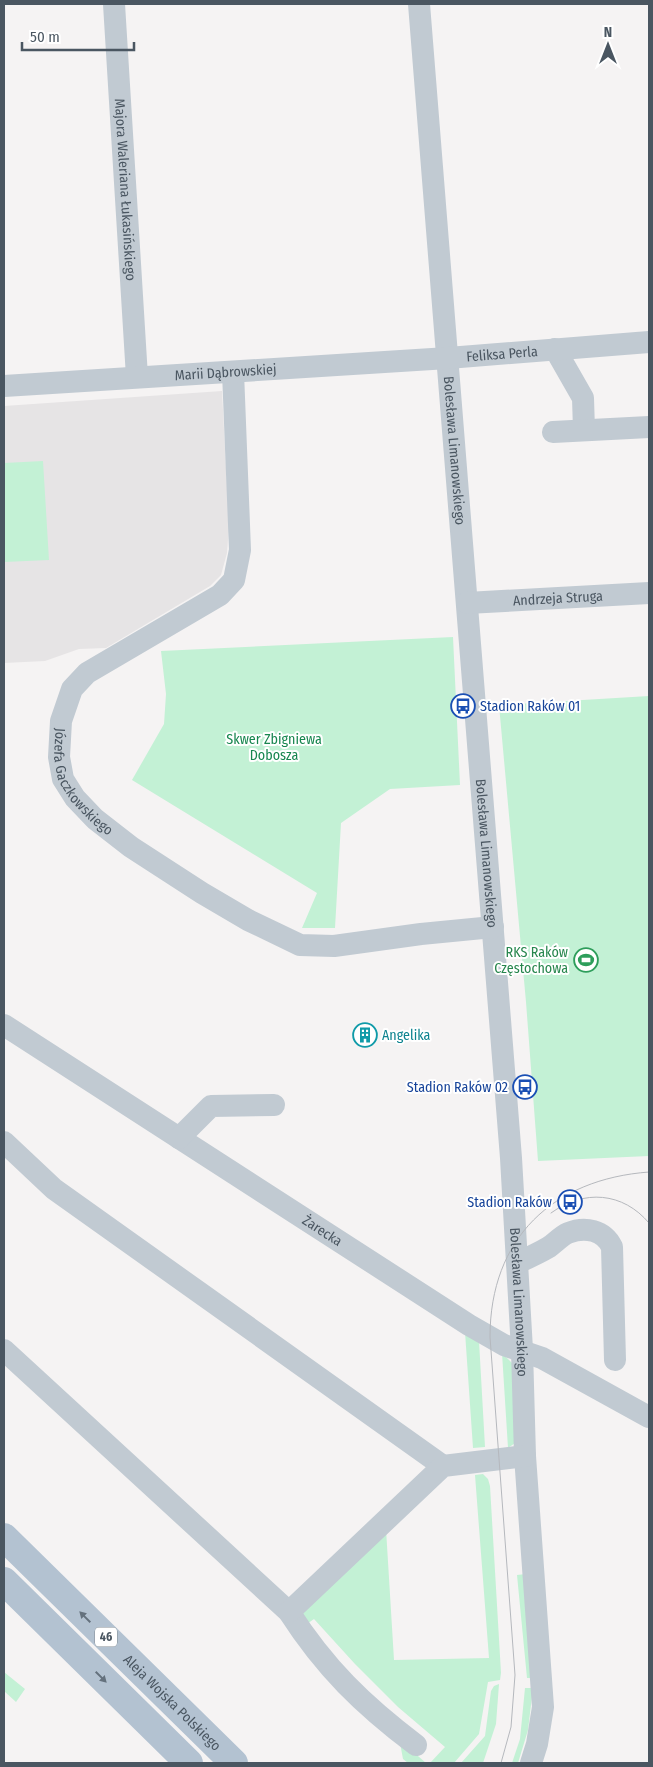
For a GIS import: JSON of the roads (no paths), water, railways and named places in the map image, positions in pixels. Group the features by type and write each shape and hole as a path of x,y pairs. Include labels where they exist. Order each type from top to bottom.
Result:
{"main road":[{"name":"Aleja Wojska Polskiego","path":"4,1537 234,1763"},
{"name":"46","path":"4,1581 189,1763"}],"street":[{"name":"Majora Waleriana Łukasińskiego","path":"114,4 137,377"},
{"name":"Bolesława Limanowskiego","path":"419,4 511,1158 522,1350 525,1456 543,1707 537,1744 531,1763"},
{"name":"Feliksa Perla","path":"448,358 649,342"},
{"name":"Feliksa Perla","path":"554,349 583,398 584,430"},
{"name":"Marii Dąbrowskiej","path":"4,386 448,358"},
{"name":"Józefa Gaczkowskiego","path":"233,372 240,550 234,580 220,595 87,673 72,689 61,721 58,756 63,778 75,798 95,819 131,847 248,920 300,945 334,946 421,934 493,927"},
{"path":"553,432 649,427"},
{"name":"Andrzeja Struga","path":"467,603 649,593"},
{"name":"Żarecka","path":"4,1025 469,1325 504,1345 522,1350 570,1372 649,1417"},
{"path":"178,1138 210,1106 274,1105"},
{"path":"4,1142 54,1189 443,1466"},
{"path":"517,1263 548,1247 568,1233 585,1229 599,1232 608,1238 612,1247 615,1360"},
{"path":"4,1350 289,1612 308,1642 345,1685 376,1715 416,1745"},
{"path":"289,1612 443,1466 525,1456"}],"tram line":[{"path":"501,1763 511,1727 515,1675 490,1337 493,1302 501,1270 515,1243 534,1220 557,1201 584,1187 615,1177 649,1172"},
{"path":"551,1213 577,1200 603,1197 627,1205 649,1223"}],"place":[{"name":"Stadion Raków 01","path":"463,706"},
{"name":"RKS Raków Częstochowa","path":"586,960"},
{"name":"Angelika","path":"365,1035"},
{"name":"Stadion Raków 02","path":"525,1087"},
{"name":"Stadion Raków","path":"570,1202"}],"park label":[{"name":"Skwer Zbigniewa Dobosza","path":"274,748"}]}
